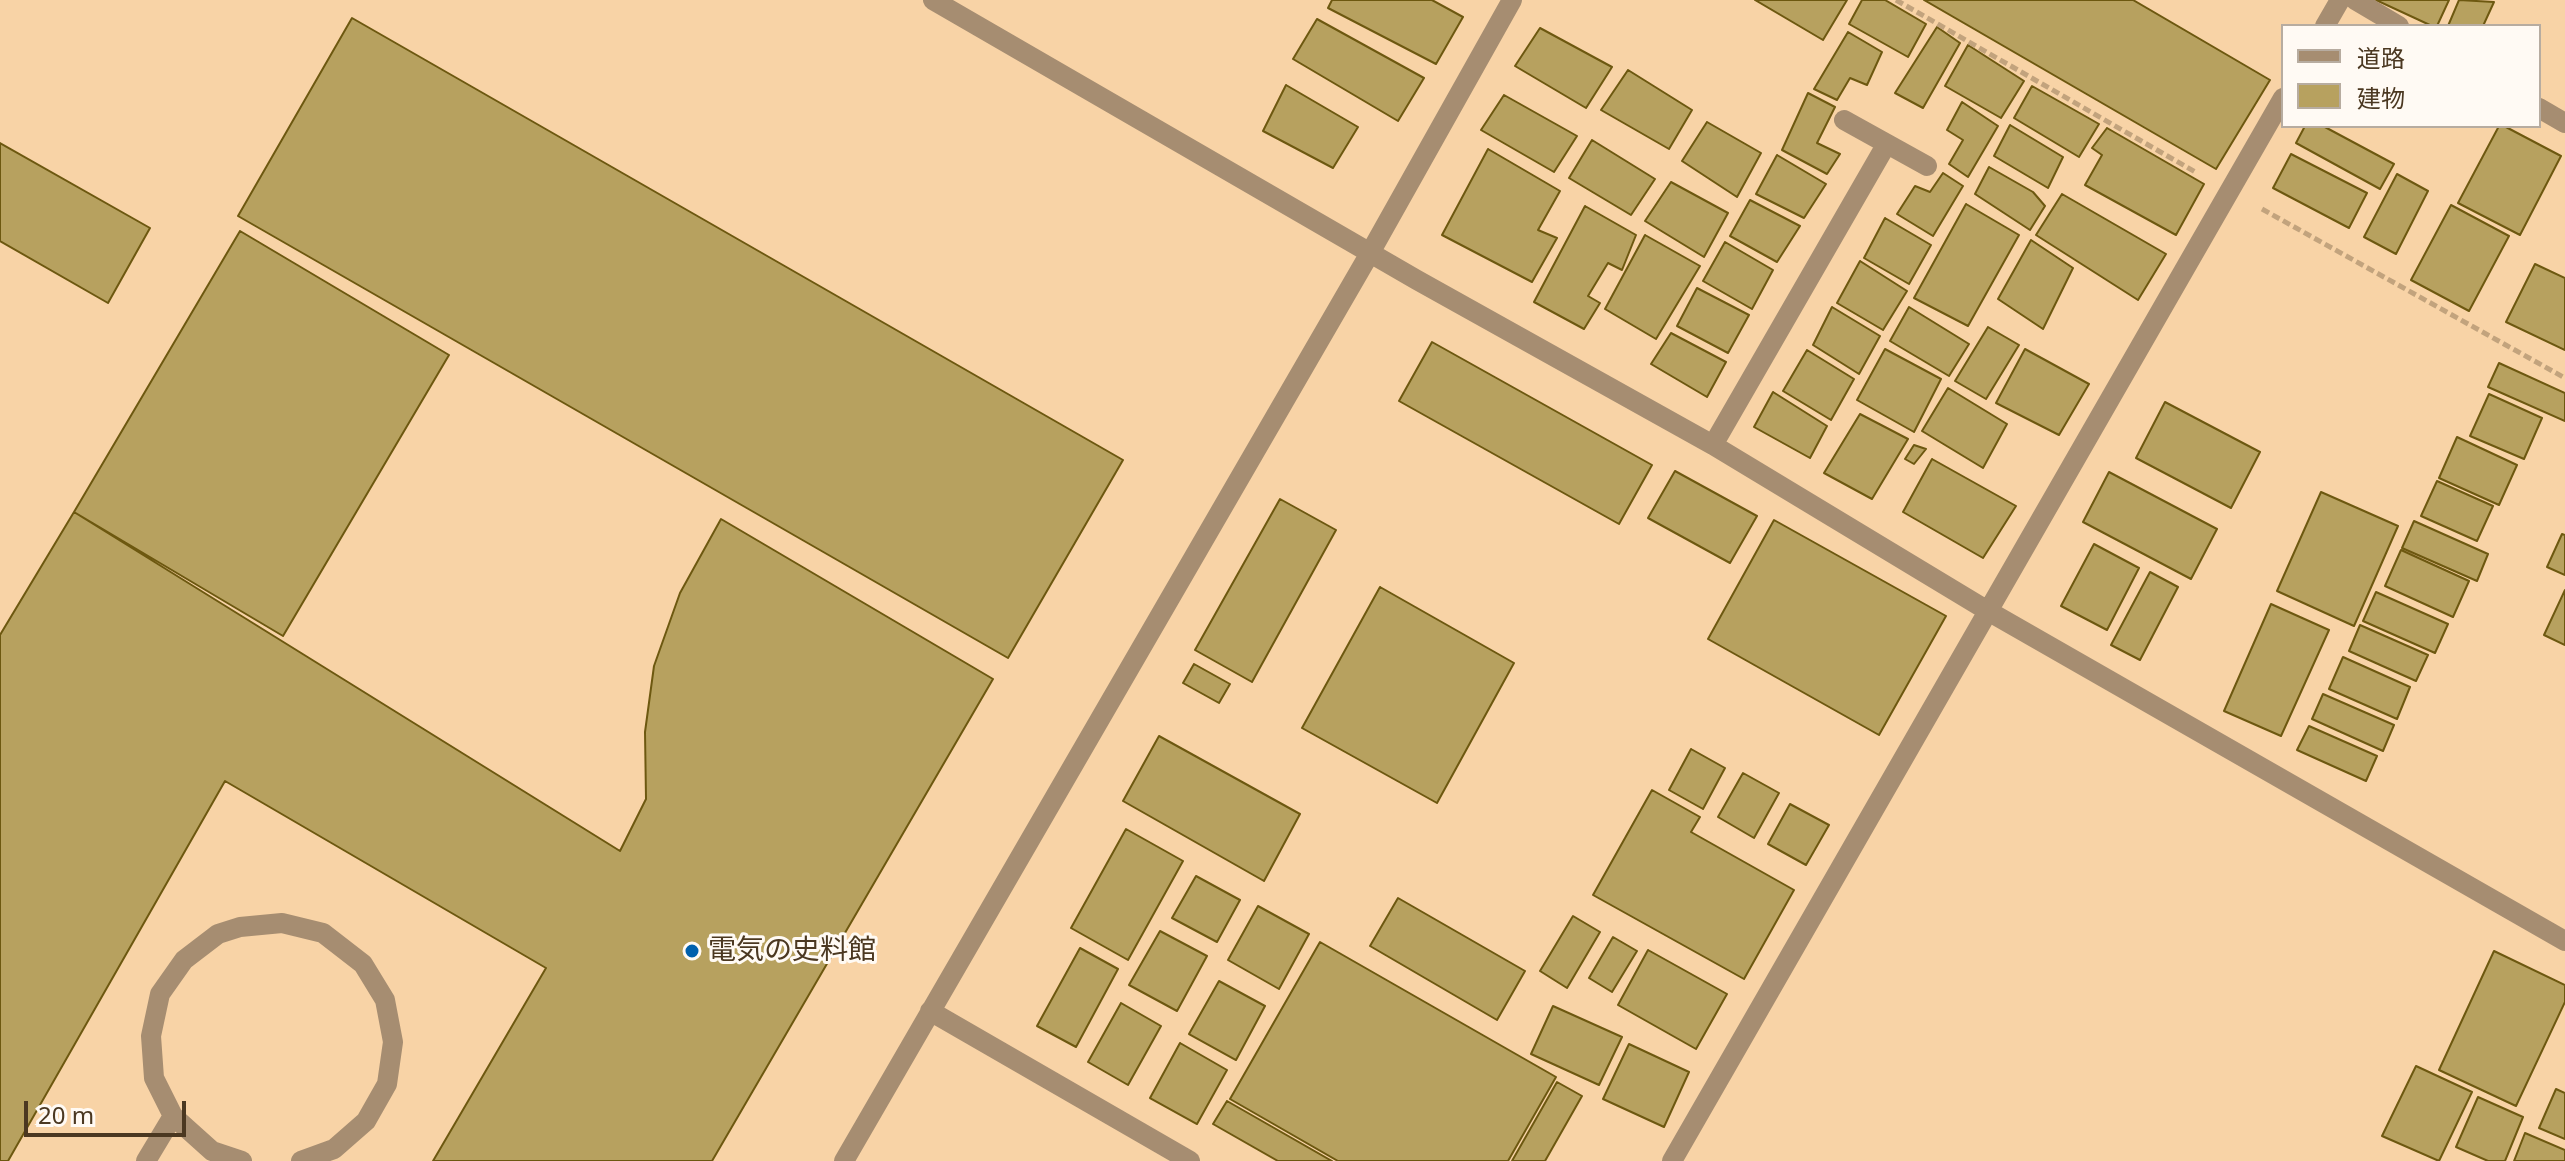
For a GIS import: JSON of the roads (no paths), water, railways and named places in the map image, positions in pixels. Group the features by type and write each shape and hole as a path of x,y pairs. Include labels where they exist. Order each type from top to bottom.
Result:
{"street":[{"path":"933,0 1370,253 1713,445 1988,611 2565,941"},
{"path":"844,1161 1370,253 1512,0"},
{"path":"2326,24 2340,0"},
{"path":"2355,0 2396,24"},
{"path":"1672,1161 2281,101"},
{"path":"2541,109 2565,123"},
{"path":"1844,120 1927,166"},
{"path":"1713,445 1886,145"},
{"path":"242,1161 212,1151 173,1116 154,1078 151,1036 160,994 184,960 218,934 240,927 282,923 323,933 363,964 385,1000 393,1042 387,1084 366,1121 334,1149 301,1161"},
{"path":"930,1011 1190,1161"},
{"path":"146,1161 173,1116"}],"place":[{"name":"電気の史料館","path":"692,951"}]}
